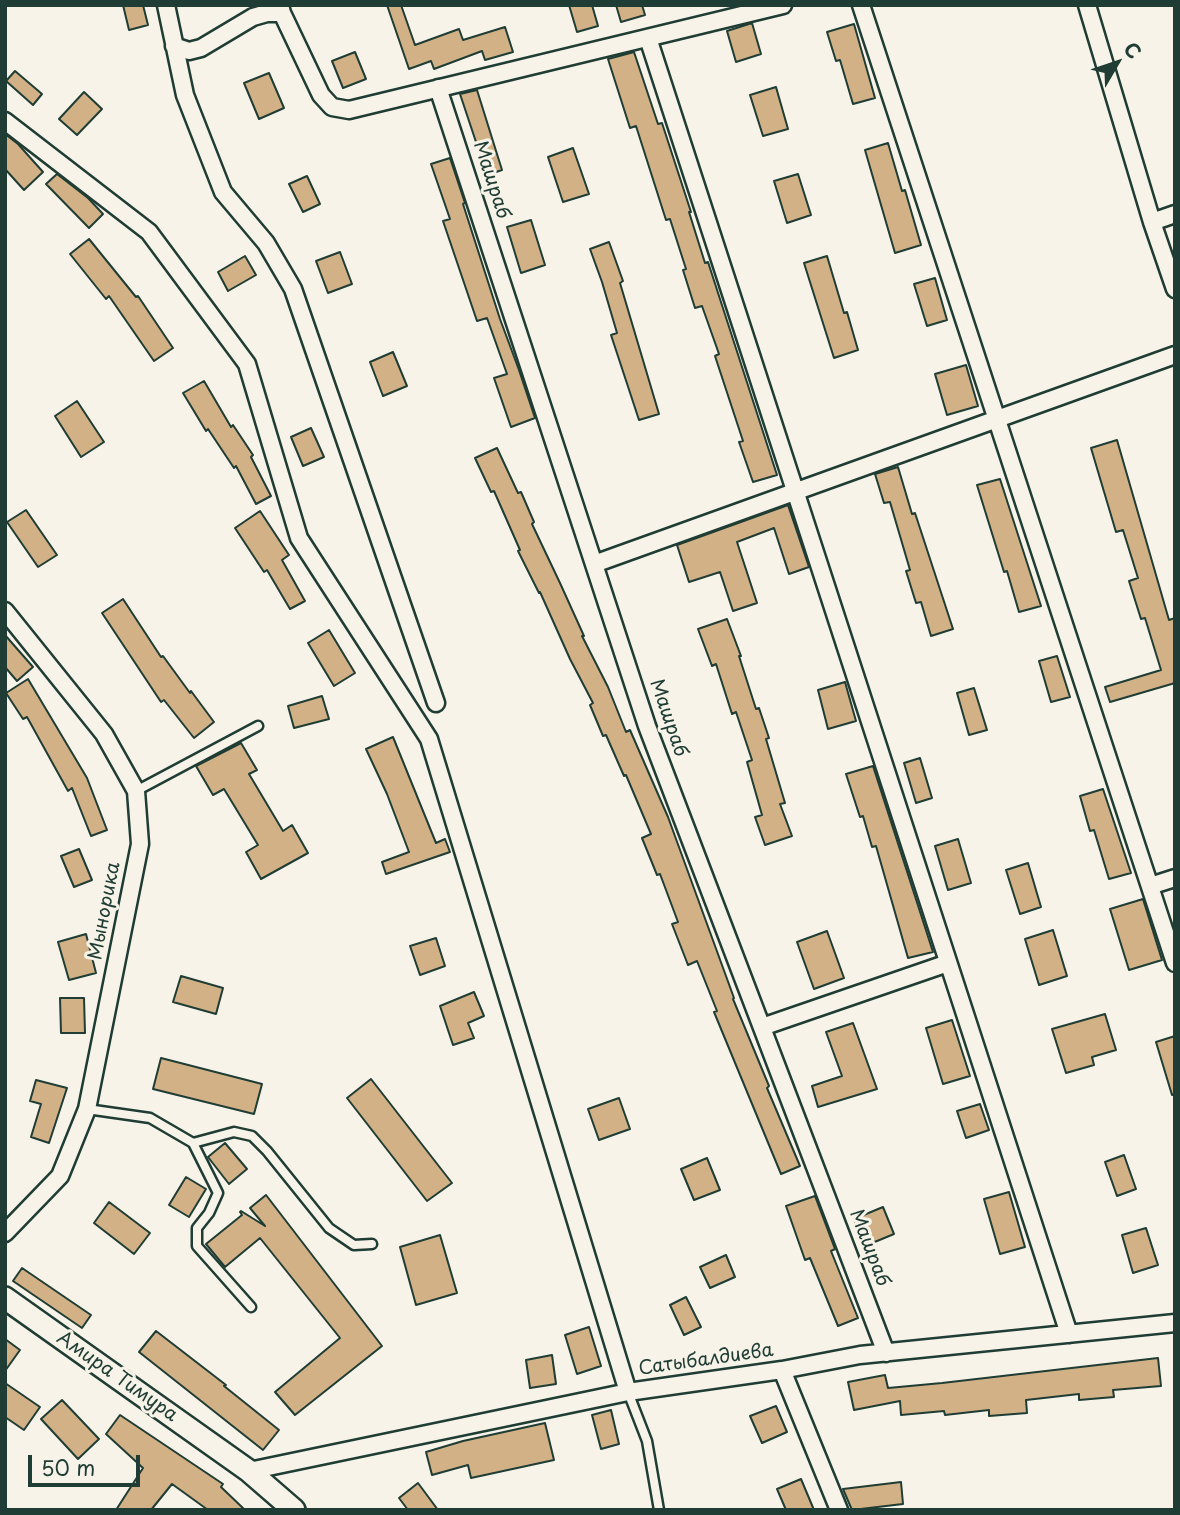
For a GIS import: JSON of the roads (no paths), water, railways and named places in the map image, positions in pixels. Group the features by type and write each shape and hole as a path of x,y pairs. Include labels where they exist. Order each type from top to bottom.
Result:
{"street":[{"path":"166,5 185,95 223,192 266,243 293,289 436,703"},
{"path":"174,46 189,51 201,48 253,17 281,9 321,95 332,107 349,110 783,5"},
{"path":"861,5 1175,963"},
{"path":"1087,5 1175,289"},
{"path":"648,38 1069,1334"},
{"name":"Машраб","path":"438,88 648,726 886,1353"},
{"path":"5,121 149,232 247,364 299,538 429,738 628,1392"},
{"path":"1153,222 1175,214"},
{"path":"594,564 1175,355"},
{"name":"Мынорика","path":"5,611 104,734 136,791 140,844 87,1109 60,1176 5,1233"},
{"path":"1150,886 1175,878"},
{"path":"762,1027 948,963"},
{"name":"Амира Тимура","path":"5,1298 249,1471 294,1510"},
{"name":"Сатыбалдиева","path":"249,1471 628,1392 782,1370 860,1355 1175,1323"},
{"path":"782,1370 839,1510"}],"lane":[{"path":"136,791 258,726"},
{"path":"87,1109 150,1118 193,1143 218,1193 209,1213 197,1228 197,1246 251,1307"},
{"path":"193,1143 234,1132 252,1136 329,1228 354,1245 372,1244"},
{"path":"628,1392 647,1441 659,1510"}]}
